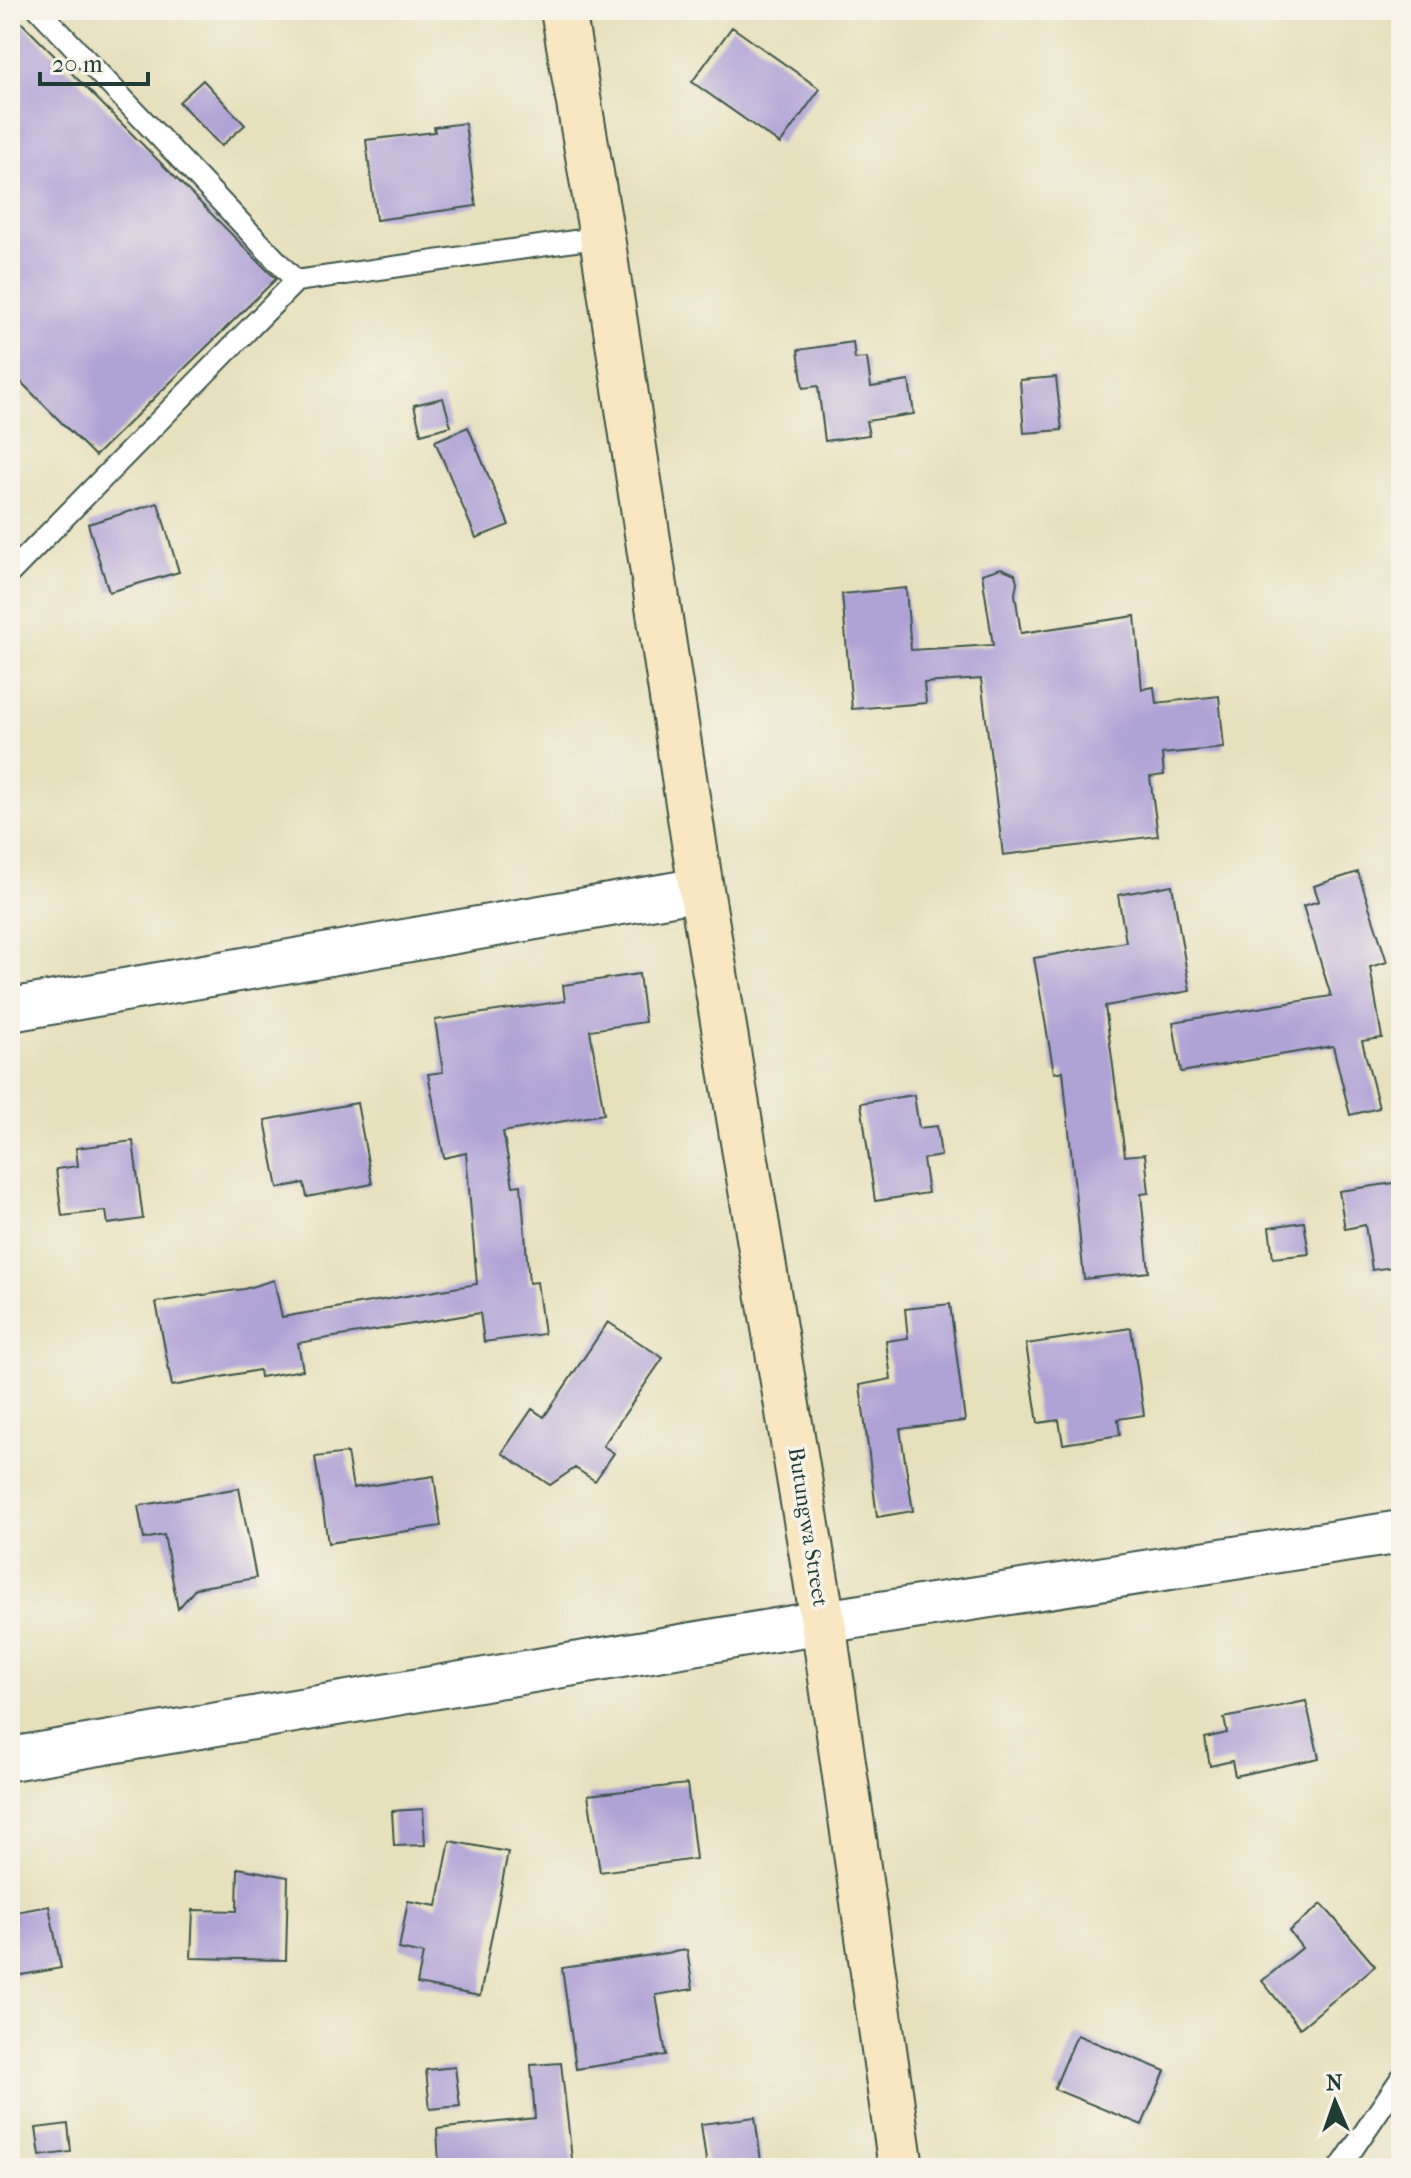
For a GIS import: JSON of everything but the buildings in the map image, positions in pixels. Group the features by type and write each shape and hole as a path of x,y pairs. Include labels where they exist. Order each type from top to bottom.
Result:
{"main road":[{"name":"Butungwa Street","path":"563,10 602,237 701,889 823,1622 901,2168"}],"street":[{"path":"10,1010 701,889"},
{"path":"10,1759 823,1622 1401,1532"}],"lane":[{"path":"39,10 296,281"},
{"path":"10,573 296,281 602,237"},
{"path":"1340,2168 1401,2078"}]}
